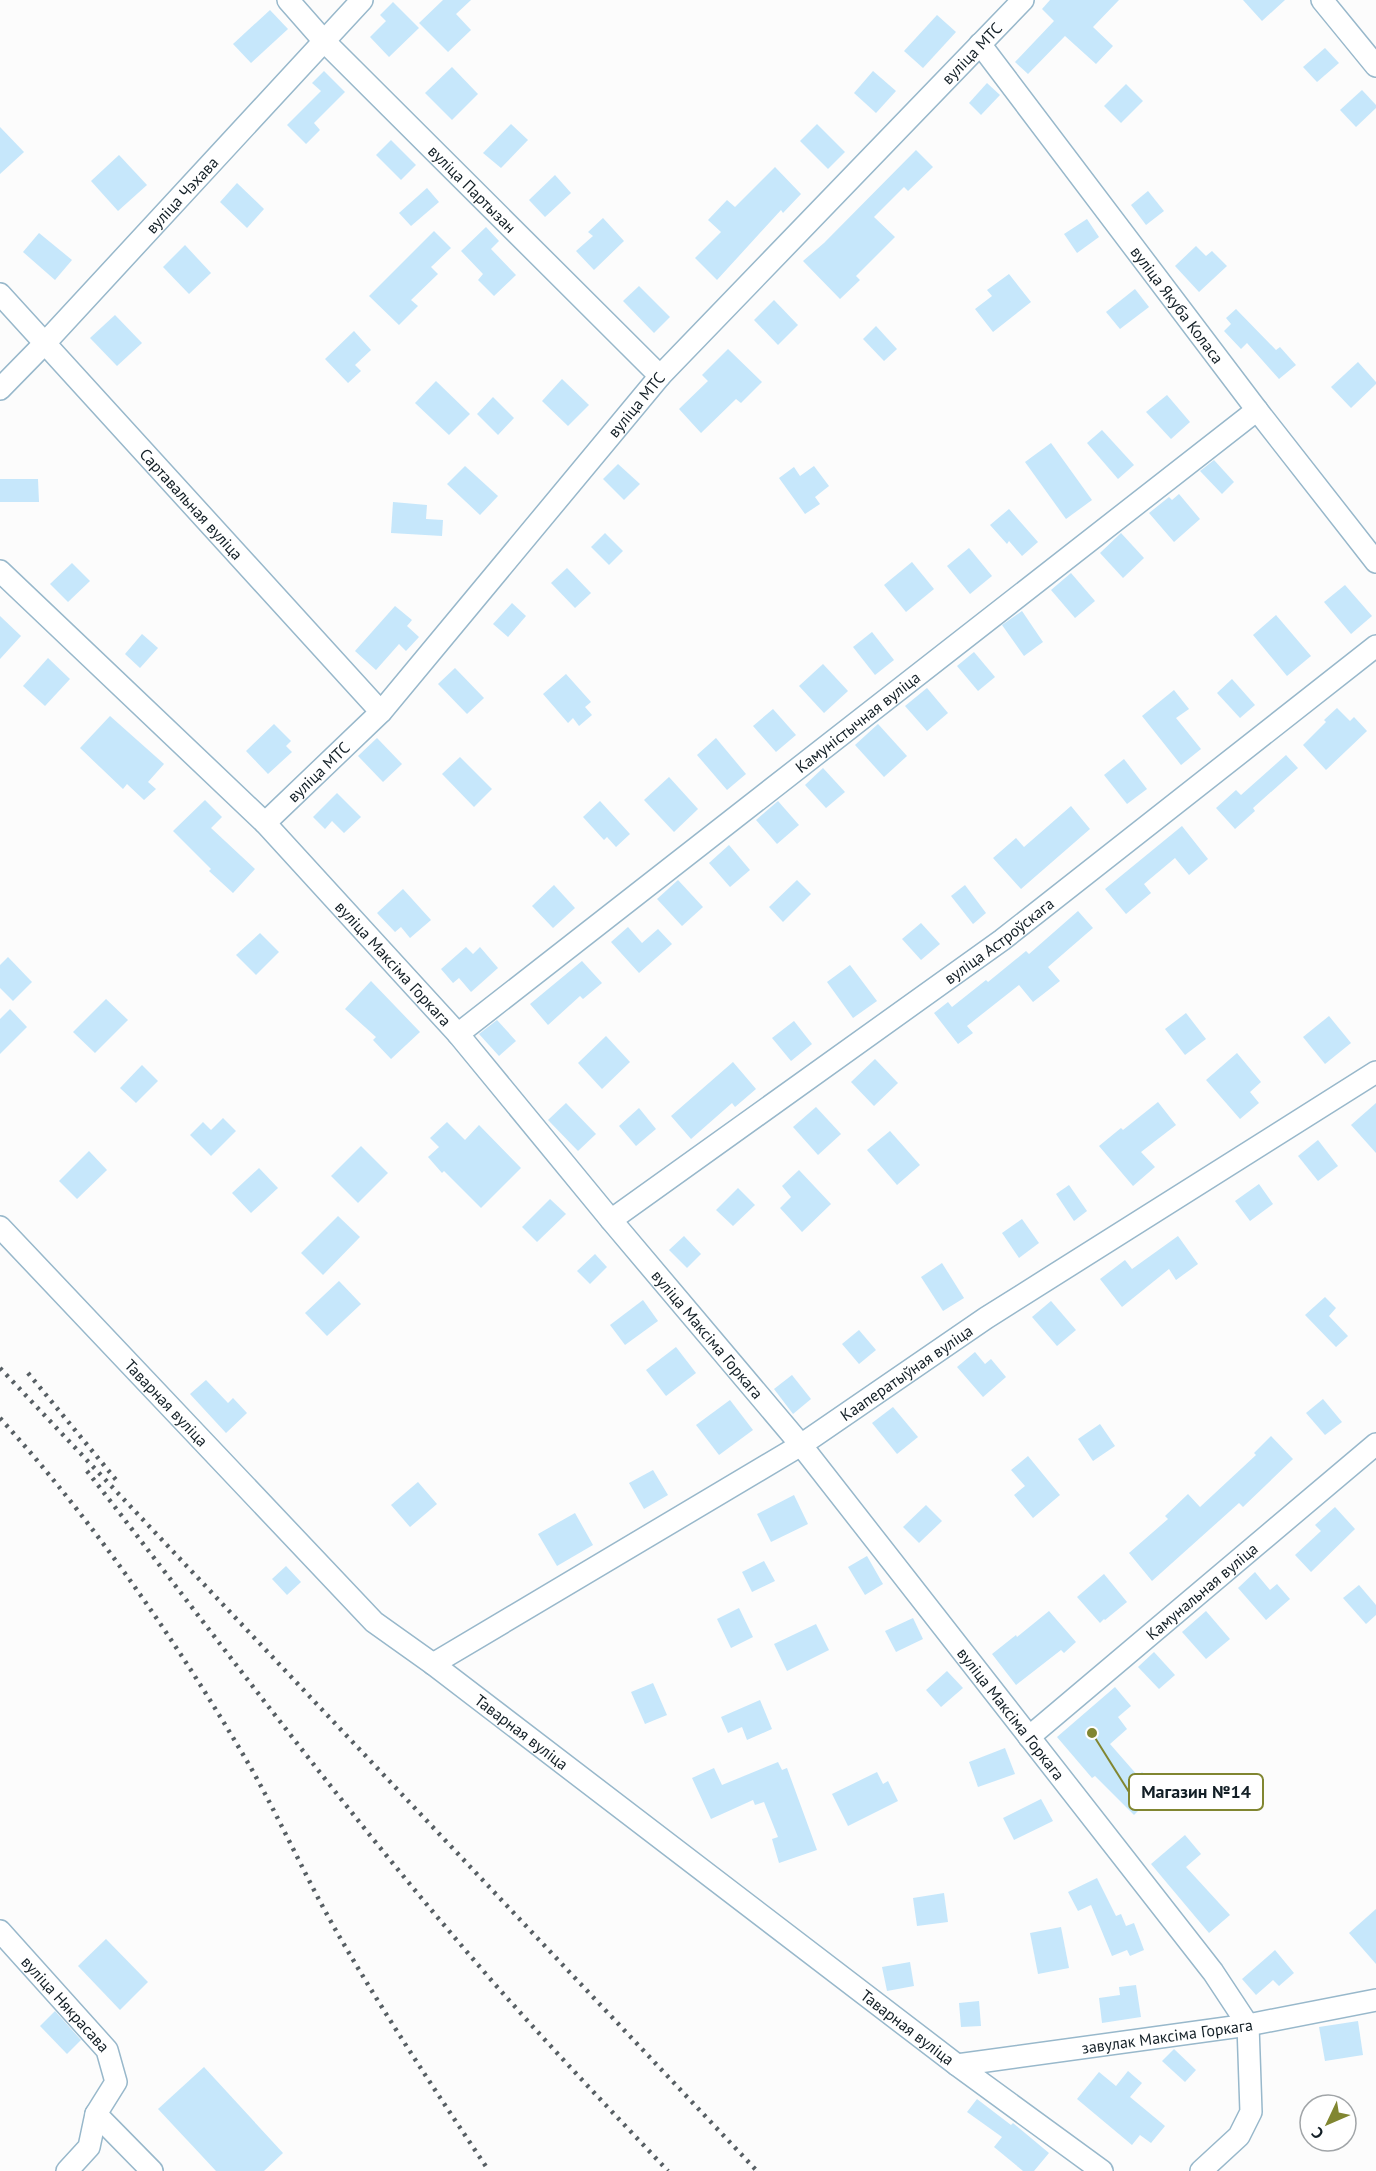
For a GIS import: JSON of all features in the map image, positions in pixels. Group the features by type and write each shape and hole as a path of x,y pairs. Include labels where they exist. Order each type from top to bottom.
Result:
{"street":[{"name":"вуліца Партызан","path":"288,0 324,41 660,376"},
{"name":"вуліца Чэхава","path":"0,389 362,0"},
{"name":"вуліца МТС","path":"265,823 381,712 660,376 1023,0"},
{"path":"1322,0 1376,66"},
{"name":"вуліца Якуба Коласа","path":"980,45 1257,410 1376,562"},
{"name":"Сартавальная вуліца","path":"0,294 381,712"},
{"name":"Камуністычная вуліца","path":"458,1034 1257,410"},
{"name":"вуліца Максіма Горкага","path":"0,571 265,823 458,1034 610,1220 801,1445 1213,1972 1248,2025"},
{"name":"вуліца Астроўскага","path":"610,1220 1002,940 1376,646"},
{"name":"Кааператыўная вуліца","path":"433,1664 801,1445 986,1318 1376,1072"},
{"name":"Таварная вуліца","path":"0,1227 374,1622 433,1664 957,2065 1102,2171"},
{"name":"Камунальная вуліца","path":"1029,1737 1376,1444"},
{"name":"вуліца Някрасава","path":"0,1931 107,2050 116,2082 96,2114"},
{"name":"завулак Максіма Горкага","path":"957,2065 1248,2025 1376,2001"},
{"path":"1202,2171 1239,2136 1251,2112 1248,2025"},
{"path":"67,2171 89,2147 96,2114"},
{"path":"96,2114 152,2171"}],"building":[{"path":"443,0 471,0 456,14 471,30 448,52 419,23"},
{"path":"1050,0 1119,0 1093,27 1113,46 1096,64 1065,36 1028,74 1015,62 1054,21 1042,9"},
{"path":"1243,0 1285,0 1262,21"},
{"path":"393,2 419,28 389,57 370,37 386,21 380,15"},
{"path":"270,10 288,29 251,63 233,44"},
{"path":"937,15 956,32 923,68 904,51"},
{"path":"1325,48 1339,63 1317,82 1303,67"},
{"path":"452,67 478,94 452,120 425,93"},
{"path":"324,71 345,92 314,123 320,130 306,144 287,125 321,91 312,83"},
{"path":"873,71 896,91 876,113 854,93"},
{"path":"987,83 1000,95 981,115 969,103"},
{"path":"1126,84 1143,101 1121,123 1104,106"},
{"path":"1362,90 1376,105 1376,108 1356,127 1340,110"},
{"path":"511,124 528,140 501,168 483,153"},
{"path":"817,124 845,152 828,169 800,141"},
{"path":"0,127 24,152 0,174"},
{"path":"391,140 416,165 401,180 376,155"},
{"path":"916,150 933,167 908,191 904,187 874,217 895,237 856,276 860,280 840,299 803,261 824,243"},
{"path":"119,155 147,185 118,211 91,181"},
{"path":"775,167 801,194 783,213 781,210 717,280 695,258 721,232 708,220 727,200 735,207"},
{"path":"555,175 571,193 545,217 529,200"},
{"path":"237,183 264,209 247,228 220,202"},
{"path":"427,188 439,202 411,226 399,213"},
{"path":"1148,191 1164,211 1146,225 1131,205"},
{"path":"603,218 624,241 594,270 576,251 593,236 588,232"},
{"path":"1087,219 1099,237 1077,253 1064,234"},
{"path":"486,227 499,241 491,249 516,275 494,296 478,280 483,274 461,251"},
{"path":"434,231 451,248 431,267 438,274 411,300 418,306 399,325 369,296"},
{"path":"39,233 72,260 55,280 23,252"},
{"path":"185,245 211,273 189,294 163,267"},
{"path":"1196,246 1206,256 1212,251 1227,266 1199,292 1175,266"},
{"path":"1009,274 1031,302 993,332 975,309 992,296 987,290"},
{"path":"639,286 670,317 654,333 623,301"},
{"path":"1135,289 1149,307 1120,329 1106,312"},
{"path":"774,300 798,325 778,345 754,320"},
{"path":"1236,309 1276,350 1280,347 1296,365 1279,379 1247,343 1241,349 1224,331 1231,324 1226,318"},
{"path":"115,315 142,343 117,366 90,338"},
{"path":"876,326 897,349 884,361 863,339"},
{"path":"354,331 371,350 355,365 361,371 348,383 325,359"},
{"path":"728,349 762,382 741,403 736,399 701,433 679,409 708,381 702,375"},
{"path":"1358,362 1376,384 1351,408 1331,387"},
{"path":"562,379 589,405 568,426 542,401"},
{"path":"436,381 470,414 449,435 415,403"},
{"path":"1167,395 1190,422 1171,439 1146,412"},
{"path":"493,397 514,418 498,435 477,414"},
{"path":"1102,430 1134,465 1118,479 1087,443"},
{"path":"1051,443 1092,500 1066,519 1025,462"},
{"path":"1214,460 1234,482 1222,494 1200,471"},
{"path":"618,464 640,484 624,500 603,479"},
{"path":"465,466 498,496 480,515 447,484"},
{"path":"814,466 829,486 815,497 820,504 805,514 779,478 794,467 800,476"},
{"path":"0,479 38,479 39,502 0,502"},
{"path":"1179,494 1200,519 1174,542 1149,513 1169,497 1172,500"},
{"path":"393,502 427,505 426,519 443,520 442,536 391,533"},
{"path":"1009,509 1038,542 1022,556 1009,541 1007,544 990,525"},
{"path":"605,533 623,551 609,565 591,547"},
{"path":"1121,533 1144,558 1123,578 1100,553"},
{"path":"969,548 992,576 970,594 947,566"},
{"path":"912,562 934,589 906,612 884,585"},
{"path":"72,563 90,581 68,602 50,584"},
{"path":"567,568 591,593 575,608 551,583"},
{"path":"1071,573 1095,601 1075,618 1051,590"},
{"path":"1345,585 1372,616 1351,634 1324,602"},
{"path":"512,603 526,616 508,637 493,624"},
{"path":"395,606 412,620 407,626 419,637 406,651 399,644 376,670 355,651"},
{"path":"1022,611 1043,642 1024,656 1002,625"},
{"path":"1276,615 1311,656 1287,676 1253,635"},
{"path":"0,616 21,636 0,659"},
{"path":"872,632 894,660 875,675 853,647"},
{"path":"142,634 158,648 140,668 125,654"},
{"path":"974,652 995,677 978,691 957,666"},
{"path":"48,658 70,679 45,706 23,686"},
{"path":"823,664 848,691 824,713 799,686"},
{"path":"455,668 484,698 467,714 438,684"},
{"path":"566,674 591,702 585,707 592,715 579,726 573,718 568,723 543,694"},
{"path":"1232,679 1255,705 1240,718 1217,693"},
{"path":"927,688 948,713 927,731 905,706"},
{"path":"1174,690 1189,709 1176,718 1201,749 1181,765 1142,716"},
{"path":"1337,708 1350,721 1354,717 1367,731 1326,770 1303,745"},
{"path":"773,709 796,735 776,752 753,726"},
{"path":"110,716 164,764 148,782 156,789 144,800 127,784 123,789 80,748"},
{"path":"274,724 291,741 286,746 292,752 268,774 246,751"},
{"path":"878,724 907,756 884,777 855,745"},
{"path":"377,738 402,764 383,782 358,756"},
{"path":"716,738 746,774 727,790 697,755"},
{"path":"1286,755 1298,768 1253,808 1255,811 1235,829 1216,808 1236,790 1241,795"},
{"path":"460,757 492,789 474,807 442,774"},
{"path":"1124,759 1147,789 1127,804 1104,775"},
{"path":"823,768 845,792 826,808 805,785"},
{"path":"669,777 698,809 674,832 644,800"},
{"path":"337,793 361,817 344,833 332,821 325,829 313,817"},
{"path":"205,800 222,817 211,828 255,869 233,893 209,871 211,869 173,831"},
{"path":"600,801 630,834 616,847 607,837 604,840 583,817"},
{"path":"778,801 799,825 777,844 756,820"},
{"path":"1071,806 1090,829 1021,889 993,858 1016,838 1024,847"},
{"path":"1182,826 1208,859 1189,875 1175,858 1144,884 1151,893 1126,914 1105,889"},
{"path":"729,845 750,870 730,887 709,863"},
{"path":"678,880 703,907 682,926 657,899"},
{"path":"797,880 811,894 783,922 769,907"},
{"path":"554,885 575,908 553,928 532,906"},
{"path":"965,885 986,913 973,924 951,896"},
{"path":"403,889 431,920 410,938 401,927 395,932 377,913"},
{"path":"1078,911 1093,928 1048,967 1060,981 1033,1002 1019,985 967,1026 973,1033 958,1044 934,1013 948,1002 952,1007 1026,951 1029,954"},
{"path":"921,923 940,944 921,960 902,939"},
{"path":"628,927 642,943 658,929 672,944 639,973 611,942"},
{"path":"260,933 279,952 256,975 236,955"},
{"path":"466,947 473,954 480,947 498,968 471,992 459,978 453,983 441,969"},
{"path":"8,957 32,982 13,1001 0,988 0,965"},
{"path":"582,961 602,983 583,999 580,996 548,1025 530,1004"},
{"path":"850,965 877,1001 853,1018 827,982"},
{"path":"371,981 420,1032 391,1059 373,1040 376,1037 345,1009"},
{"path":"106,999 128,1020 95,1053 73,1032"},
{"path":"10,1009 27,1027 0,1054 0,1019"},
{"path":"1186,1013 1206,1039 1185,1055 1165,1029"},
{"path":"1329,1016 1351,1043 1325,1064 1303,1037"},
{"path":"497,1020 516,1041 499,1056 479,1034"},
{"path":"794,1021 812,1044 791,1061 772,1038"},
{"path":"606,1036 630,1062 602,1089 578,1063"},
{"path":"1237,1053 1261,1082 1250,1092 1259,1103 1240,1119 1206,1080"},
{"path":"875,1059 898,1083 874,1106 851,1082"},
{"path":"733,1062 756,1089 735,1107 732,1103 691,1139 671,1116"},
{"path":"142,1065 158,1081 136,1103 120,1088"},
{"path":"1158,1102 1176,1125 1141,1152 1155,1167 1133,1186 1099,1146"},
{"path":"566,1103 596,1134 578,1151 548,1120"},
{"path":"1376,1103 1376,1153 1351,1125"},
{"path":"816,1107 841,1134 818,1155 793,1127"},
{"path":"639,1108 656,1129 636,1146 619,1126"},
{"path":"223,1118 236,1131 211,1156 190,1135 203,1122 211,1130"},
{"path":"447,1122 465,1140 479,1125 521,1168 481,1208 444,1171 442,1173 428,1157 439,1147 430,1138"},
{"path":"890,1131 920,1165 897,1185 867,1150"},
{"path":"1318,1140 1338,1166 1318,1181 1298,1156"},
{"path":"361,1146 388,1173 358,1203 331,1176"},
{"path":"89,1151 107,1170 77,1199 59,1181"},
{"path":"259,1168 278,1188 251,1213 232,1193"},
{"path":"799,1170 831,1204 802,1232 780,1208 791,1197 782,1186"},
{"path":"1259,1184 1273,1204 1250,1221 1235,1201"},
{"path":"1069,1185 1087,1211 1074,1221 1056,1194"},
{"path":"738,1188 755,1205 733,1226 716,1210"},
{"path":"550,1199 566,1214 537,1242 522,1227"},
{"path":"338,1216 360,1237 323,1275 301,1253"},
{"path":"1022,1219 1039,1243 1019,1258 1002,1233"},
{"path":"684,1236 701,1254 687,1268 669,1250"},
{"path":"1178,1236 1198,1264 1176,1280 1169,1269 1122,1307 1100,1279 1125,1260 1132,1269"},
{"path":"595,1254 607,1267 590,1284 577,1271"},
{"path":"942,1263 964,1298 943,1311 921,1277"},
{"path":"339,1281 361,1304 327,1336 305,1313"},
{"path":"1325,1297 1336,1308 1329,1316 1348,1336 1336,1347 1305,1315"},
{"path":"643,1300 658,1321 625,1345 610,1325"},
{"path":"1051,1301 1076,1330 1057,1346 1032,1317"},
{"path":"859,1330 876,1350 859,1364 842,1344"},
{"path":"676,1347 696,1373 666,1396 646,1370"},
{"path":"975,1352 985,1364 991,1359 1006,1377 983,1397 957,1367"},
{"path":"792,1375 811,1399 793,1414 774,1389"},
{"path":"206,1380 228,1403 233,1398 247,1413 226,1433 190,1394"},
{"path":"1323,1399 1342,1422 1325,1435 1306,1413"},
{"path":"730,1400 753,1430 719,1455 696,1425"},
{"path":"893,1407 918,1437 897,1454 872,1423"},
{"path":"1100,1424 1115,1446 1093,1461 1078,1439"},
{"path":"1271,1436 1293,1459 1243,1507 1239,1503 1152,1581 1129,1553 1168,1519 1165,1516 1188,1494 1200,1507 1256,1455 1254,1453"},
{"path":"1028,1456 1060,1495 1033,1518 1014,1495 1025,1486 1011,1470"},
{"path":"653,1470 668,1495 644,1509 629,1483"},
{"path":"418,1482 437,1504 410,1527 391,1505"},
{"path":"794,1495 808,1524 771,1542 757,1514"},
{"path":"926,1505 942,1521 919,1543 903,1527"},
{"path":"1335,1507 1355,1529 1311,1572 1295,1555 1321,1531 1315,1525"},
{"path":"575,1513 593,1545 557,1566 538,1534"},
{"path":"867,1556 883,1584 865,1595 848,1567"},
{"path":"764,1561 775,1581 752,1592 742,1572"},
{"path":"286,1566 301,1582 287,1595 272,1579"},
{"path":"1255,1572 1270,1590 1277,1584 1290,1599 1266,1620 1238,1588"},
{"path":"1104,1574 1127,1602 1100,1623 1077,1597"},
{"path":"1359,1585 1376,1605 1376,1615 1366,1624 1343,1598"},
{"path":"739,1608 753,1637 731,1648 717,1619"},
{"path":"1049,1611 1076,1642 1064,1653 1061,1650 1016,1685 992,1654"},
{"path":"1206,1611 1230,1639 1206,1659 1182,1632"},
{"path":"913,1618 923,1639 896,1652 885,1631"},
{"path":"816,1624 829,1650 787,1671 774,1644"},
{"path":"1154,1652 1175,1675 1159,1689 1138,1667"},
{"path":"947,1671 963,1688 941,1707 926,1690"},
{"path":"653,1683 667,1715 645,1724 631,1692"},
{"path":"1115,1687 1131,1706 1118,1717 1127,1729 1110,1744 1138,1776 1142,1772 1159,1790 1134,1815 1095,1776 1092,1778 1057,1737"},
{"path":"760,1700 772,1729 747,1740 742,1727 728,1733 721,1717"},
{"path":"1005,1748 1015,1774 978,1787 969,1762"},
{"path":"778,1762 782,1770 787,1768 817,1850 779,1863 772,1839 778,1837 764,1802 755,1805 753,1800 711,1819 692,1778 714,1768 722,1785"},
{"path":"877,1772 883,1784 888,1781 898,1801 848,1826 832,1794"},
{"path":"1041,1799 1053,1821 1014,1840 1003,1818"},
{"path":"1185,1835 1201,1854 1186,1867 1230,1915 1209,1933 1151,1864"},
{"path":"1097,1878 1116,1916 1121,1914 1126,1926 1134,1923 1144,1950 1130,1956 1127,1950 1112,1956 1091,1905 1078,1911 1068,1892"},
{"path":"944,1893 948,1922 917,1926 913,1898"},
{"path":"1376,1909 1376,1964 1349,1933"},
{"path":"1061,1927 1069,1968 1038,1974 1030,1933"},
{"path":"106,1939 148,1982 120,2010 78,1966"},
{"path":"1275,1950 1294,1973 1279,1986 1273,1980 1256,1995 1242,1979"},
{"path":"910,1962 914,1986 887,1991 882,1967"},
{"path":"1136,1985 1141,2017 1102,2023 1099,1998 1120,1995 1119,1987"},
{"path":"979,2001 981,2026 961,2027 959,2003"},
{"path":"55,2011 81,2040 67,2054 40,2026"},
{"path":"1358,2021 1363,2055 1325,2061 1319,2027"},
{"path":"1174,2049 1196,2070 1185,2082 1162,2061"},
{"path":"204,2067 283,2153 264,2171 216,2171 158,2109"},
{"path":"1128,2071 1142,2083 1130,2097 1165,2126 1151,2143 1140,2135 1132,2145 1077,2099 1099,2072 1116,2086"},
{"path":"977,2099 1011,2125 1013,2123 1049,2153 1034,2171 1023,2171 994,2147 1002,2137 967,2112"}],"railway":[{"path":"0,1368 757,2171"},
{"path":"28,1373 117,1481"},
{"path":"0,1418 70,1500 103,1543 195,1676 251,1768 318,1898 359,1970 489,2171"},
{"path":"87,1471 369,1834 516,2008 668,2171"}],"place":[{"name":"Магазин №14","path":"1092,1733"}]}
